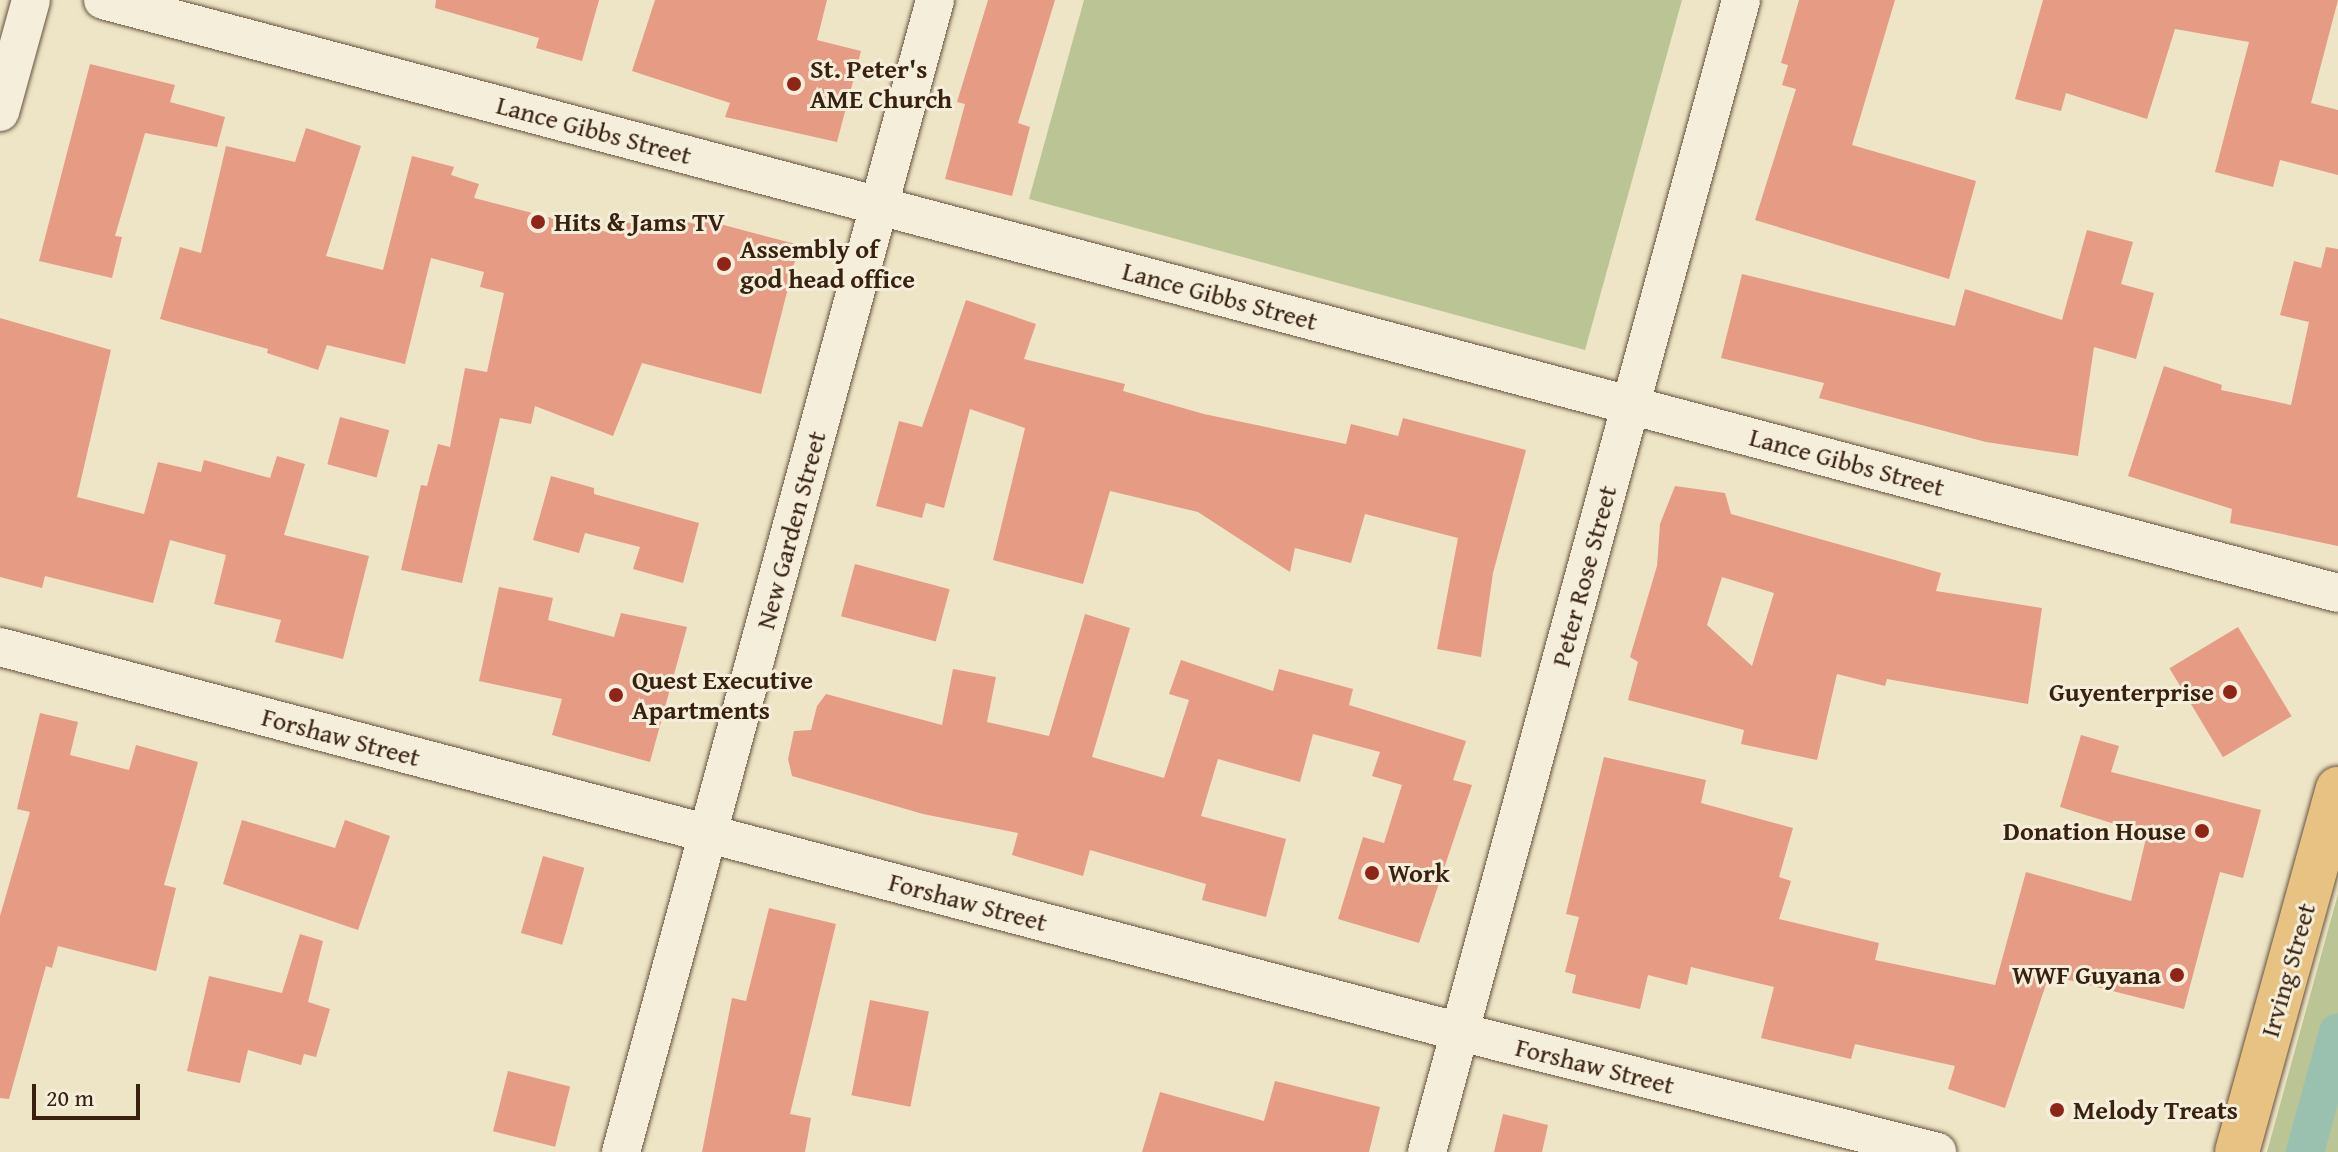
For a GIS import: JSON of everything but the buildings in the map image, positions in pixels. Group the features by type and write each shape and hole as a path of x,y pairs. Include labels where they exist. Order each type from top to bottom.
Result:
{"main road":[{"name":"Irving Street","path":"2237,1152 2338,789"}],"street":[{"path":"0,112 31,0"},
{"name":"Lance Gibbs Street","path":"103,0 2338,593"},
{"name":"New Garden Street","path":"621,1152 935,0"},
{"name":"Peter Rose Street","path":"1427,1152 1741,0"},
{"name":"Forshaw Street","path":"0,647 1460,1032 1937,1152"}],"green space":[{"path":"1084,0 1682,0 1585,350 1029,199"},
{"path":"2338,894 2338,1152 2267,1152"}],"waterway":[{"path":"2305,1152 2338,1032"}],"place":[{"name":"St. Peter's AME Church","path":"794,84"},
{"name":"Hits & Jams TV","path":"538,222"},
{"name":"Assembly of god head office","path":"724,264"},
{"name":"Guyenterprise","path":"2230,692"},
{"name":"Quest Executive Apartments","path":"616,695"},
{"name":"Donation House","path":"2202,831"},
{"name":"Work","path":"1372,873"},
{"name":"WWF Guyana","path":"2177,975"},
{"name":"Melody Treats","path":"2057,1110"}]}
